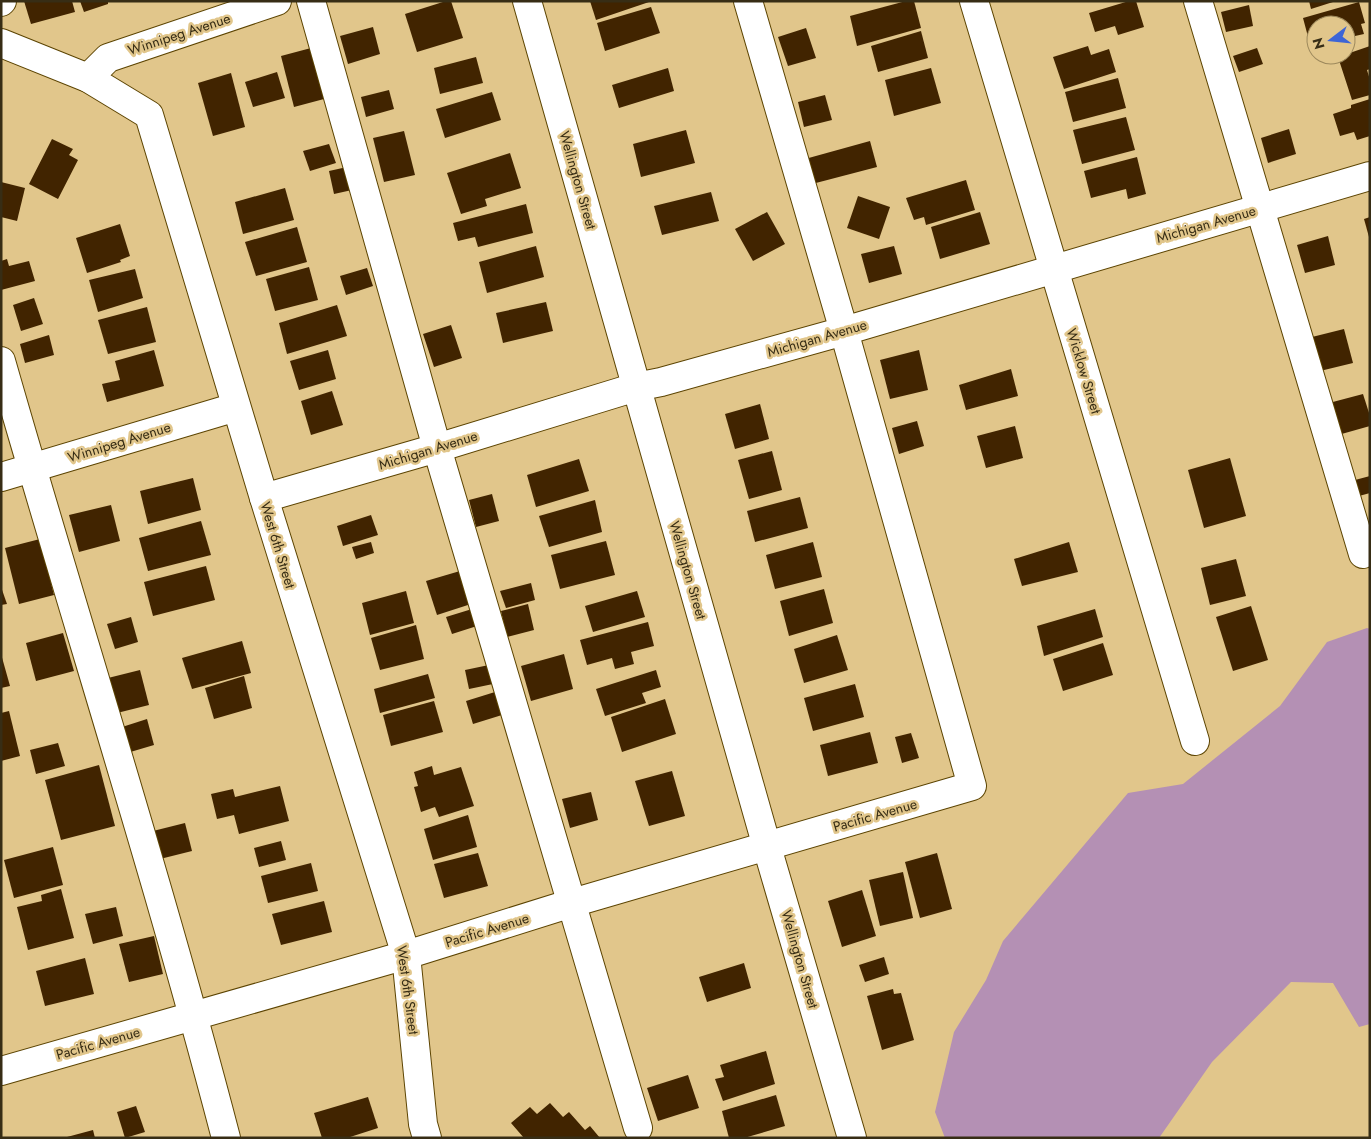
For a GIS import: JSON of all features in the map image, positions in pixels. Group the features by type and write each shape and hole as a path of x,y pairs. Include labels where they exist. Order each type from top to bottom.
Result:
{"street":[{"name":"Winnipeg Avenue","path":"88,78 108,58 276,1"},
{"path":"311,1 437,448 638,1128"},
{"name":"Wellington Street","path":"527,1 767,847 852,1138"},
{"path":"748,1 844,331"},
{"name":"Wicklow Street","path":"974,1 1195,741"},
{"path":"1198,1 1363,554"},
{"name":"West 6th Street","path":"1,43 88,78 149,115 236,407 406,955 423,1124 427,1138"},
{"name":"Michigan Avenue","path":"264,498 437,448 636,387 661,382 844,331 1370,176"},
{"name":"Pacific Avenue","path":"1,1071 406,955 572,903 972,786 844,331"},
{"path":"1,361 194,1015 226,1138"},
{"name":"Winnipeg Avenue","path":"1,477 236,407"}],"shaded area":[{"path":"1367,628 1370,629 1370,1024 1359,1027 1333,983 1291,982 1212,1062 1159,1138 945,1138 935,1112 954,1032 986,980 1003,941 1128,793 1183,784 1280,706 1327,642"}],"building":[{"path":"24,1 72,1 75,12 31,24"},
{"path":"80,1 108,1 108,4 84,12"},
{"path":"451,1 463,38 417,52 405,14"},
{"path":"590,1 649,1 649,2 596,20"},
{"path":"906,1 914,1 921,28 857,46 850,16"},
{"path":"1129,1 1136,1 1144,27 1118,35 1115,26 1095,32 1089,13"},
{"path":"1309,1 1333,1 1333,2 1311,9"},
{"path":"1359,2 1365,23 1361,24 1364,34 1356,36 1356,15 1314,15"},
{"path":"1249,5 1253,26 1226,32 1221,12"},
{"path":"651,7 660,33 605,51 597,23"},
{"path":"1306,17 1306,29 1303,18"},
{"path":"373,27 380,54 348,64 340,36"},
{"path":"806,28 816,58 788,66 778,37"},
{"path":"921,31 928,58 878,72 871,46"},
{"path":"1088,46 1091,55 1109,49 1116,72 1064,89 1053,57"},
{"path":"1370,46 1370,69 1367,70 1370,80 1370,95 1352,100 1341,65 1356,65 1356,51"},
{"path":"311,48 324,99 294,107 281,56"},
{"path":"1257,48 1263,64 1239,72 1233,56"},
{"path":"476,57 483,83 440,94 434,68"},
{"path":"668,68 674,91 619,108 612,85"},
{"path":"931,68 941,103 894,116 885,80"},
{"path":"277,72 285,98 253,107 245,82"},
{"path":"231,73 245,127 213,136 198,83"},
{"path":"1118,78 1126,108 1073,122 1065,92"},
{"path":"389,90 394,109 366,117 361,97"},
{"path":"492,92 501,120 445,138 436,109"},
{"path":"825,95 832,120 804,127 798,102"},
{"path":"1370,99 1370,136 1357,140 1354,132 1340,136 1333,114 1351,108 1351,105"},
{"path":"1126,117 1135,150 1082,164 1073,130"},
{"path":"1289,129 1296,154 1268,163 1261,138"},
{"path":"686,130 695,163 641,177 633,144"},
{"path":"404,131 415,175 384,182 373,138"},
{"path":"52,139 73,149 69,155 78,160 58,199 29,184"},
{"path":"870,141 877,167 812,184 805,159"},
{"path":"329,144 336,163 310,171 303,151"},
{"path":"510,153 521,188 485,199 487,206 461,214 447,173"},
{"path":"1137,157 1146,194 1128,199 1126,189 1091,198 1084,171"},
{"path":"347,167 352,190 334,194 329,171"},
{"path":"966,180 975,210 926,225 924,217 914,220 906,198"},
{"path":"1,182 25,188 17,221 1,217"},
{"path":"285,188 294,220 243,234 235,202"},
{"path":"711,192 719,221 662,235 654,206"},
{"path":"858,196 890,207 879,239 847,228"},
{"path":"526,204 533,233 478,247 475,237 458,241 453,223"},
{"path":"767,212 785,244 753,261 735,229"},
{"path":"980,212 990,244 940,259 931,227"},
{"path":"1370,217 1370,237 1369,237 1364,219"},
{"path":"120,224 130,256 120,260 121,262 87,273 76,238"},
{"path":"297,227 307,262 256,276 245,242"},
{"path":"1328,236 1335,265 1305,273 1297,245"},
{"path":"536,246 544,277 487,293 479,262"},
{"path":"894,246 902,274 869,283 861,254"},
{"path":"7,259 9,266 29,261 35,281 1,290 1,261"},
{"path":"309,267 318,300 275,311 266,279"},
{"path":"367,268 373,286 346,295 340,276"},
{"path":"135,269 143,298 98,312 89,280"},
{"path":"34,298 43,324 21,331 13,305"},
{"path":"546,302 553,331 503,343 496,313"},
{"path":"337,305 347,336 287,354 279,323"},
{"path":"147,307 156,342 108,354 98,320"},
{"path":"451,325 462,358 434,367 423,334"},
{"path":"1344,329 1353,363 1320,371 1312,337"},
{"path":"49,335 54,355 25,363 20,344"},
{"path":"154,350 164,386 107,402 102,384 120,380 115,361"},
{"path":"328,350 336,379 299,390 290,361"},
{"path":"919,350 928,390 890,399 880,360"},
{"path":"1011,369 1018,396 966,410 959,385"},
{"path":"332,391 343,425 311,435 301,401"},
{"path":"1363,394 1370,416 1370,426 1338,435 1329,403"},
{"path":"760,404 769,439 735,449 725,414"},
{"path":"917,421 924,446 899,454 892,428"},
{"path":"1015,426 1023,458 986,468 977,436"},
{"path":"772,451 782,490 749,499 738,460"},
{"path":"1230,458 1246,516 1204,528 1188,470"},
{"path":"579,459 589,491 536,507 527,475"},
{"path":"1370,476 1370,493 1359,496 1355,480"},
{"path":"193,478 201,510 148,524 140,491"},
{"path":"492,494 499,521 476,527 469,500"},
{"path":"800,497 808,528 755,542 747,511"},
{"path":"595,500 602,532 549,547 539,516"},
{"path":"111,505 120,541 79,552 69,515"},
{"path":"371,515 378,535 343,546 337,526"},
{"path":"201,521 211,555 148,571 139,538"},
{"path":"40,539 54,595 19,604 5,548"},
{"path":"606,541 615,575 560,589 551,555"},
{"path":"371,542 374,553 356,559 352,547"},
{"path":"813,542 822,577 775,589 766,555"},
{"path":"1069,542 1078,572 1022,586 1014,559"},
{"path":"1236,559 1246,596 1210,605 1201,568"},
{"path":"206,566 215,600 153,616 144,582"},
{"path":"460,571 471,604 437,615 426,581"},
{"path":"531,583 535,600 506,608 500,591"},
{"path":"1,587 7,604 1,605"},
{"path":"824,589 833,623 789,636 780,601"},
{"path":"406,591 414,623 370,635 362,603"},
{"path":"637,591 645,617 593,632 585,606"},
{"path":"528,604 534,630 507,637 501,611"},
{"path":"1251,606 1268,660 1233,671 1216,617"},
{"path":"472,609 477,626 452,634 446,617"},
{"path":"1095,609 1103,637 1044,656 1037,626"},
{"path":"131,617 138,642 115,649 107,624"},
{"path":"648,622 654,646 631,652 634,664 615,669 612,658 587,665 580,640"},
{"path":"416,625 424,659 380,670 371,638"},
{"path":"63,633 74,671 36,681 26,643"},
{"path":"837,635 848,670 804,683 794,649"},
{"path":"242,641 251,673 192,689 182,658"},
{"path":"1103,643 1113,675 1063,691 1053,659"},
{"path":"1,654 10,686 1,688"},
{"path":"564,654 573,689 531,701 521,666"},
{"path":"489,665 493,684 469,689 465,670"},
{"path":"140,670 149,705 117,713 108,678"},
{"path":"656,670 661,687 642,693 646,703 605,716 596,689"},
{"path":"428,674 435,698 380,713 374,689"},
{"path":"244,676 252,708 214,719 205,688"},
{"path":"855,684 864,717 813,731 804,698"},
{"path":"495,692 502,715 473,724 466,701"},
{"path":"665,699 676,734 622,752 611,717"},
{"path":"434,701 443,732 391,746 383,715"},
{"path":"9,711 20,756 1,761 1,713"},
{"path":"147,719 154,745 127,753 119,728"},
{"path":"870,732 878,763 828,776 820,745"},
{"path":"911,733 919,758 902,763 895,737"},
{"path":"58,743 65,766 36,774 30,750"},
{"path":"99,765 115,826 61,840 45,780"},
{"path":"432,766 434,775 461,767 474,806 439,817 435,807 421,812 414,787 418,786 414,772"},
{"path":"672,771 685,816 649,826 635,781"},
{"path":"280,786 289,821 239,834 234,815 217,819 211,794 233,789 235,797"},
{"path":"591,792 598,820 570,828 562,799"},
{"path":"468,815 477,847 433,860 424,829"},
{"path":"185,823 192,851 160,859 153,831"},
{"path":"281,841 286,860 259,867 254,848"},
{"path":"53,847 63,885 14,898 4,860"},
{"path":"478,853 488,886 444,898 434,864"},
{"path":"937,853 952,909 920,918 905,862"},
{"path":"311,863 318,891 268,903 261,876"},
{"path":"903,872 913,918 880,926 869,880"},
{"path":"61,889 74,938 28,950 17,907 42,901 41,895"},
{"path":"862,890 876,936 842,947 828,901"},
{"path":"324,901 332,932 281,945 272,914"},
{"path":"116,907 123,936 93,944 85,914"},
{"path":"154,936 163,974 129,982 119,944"},
{"path":"884,957 889,974 865,982 859,965"},
{"path":"85,958 94,994 45,1006 36,971"},
{"path":"744,963 751,988 707,1002 699,977"},
{"path":"893,989 894,994 901,993 914,1040 882,1050 867,996"},
{"path":"766,1051 775,1084 723,1101 715,1079 724,1077 720,1065"},
{"path":"688,1075 699,1108 658,1121 647,1088"},
{"path":"776,1095 785,1126 744,1138 729,1138 722,1111"},
{"path":"368,1097 378,1128 347,1138 322,1138 314,1113"},
{"path":"550,1103 563,1117 569,1112 585,1130 590,1126 600,1138 524,1138 511,1123 530,1107 537,1114"},
{"path":"136,1106 145,1132 125,1138 117,1112"},
{"path":"93,1130 95,1138 67,1138 67,1137"}]}
